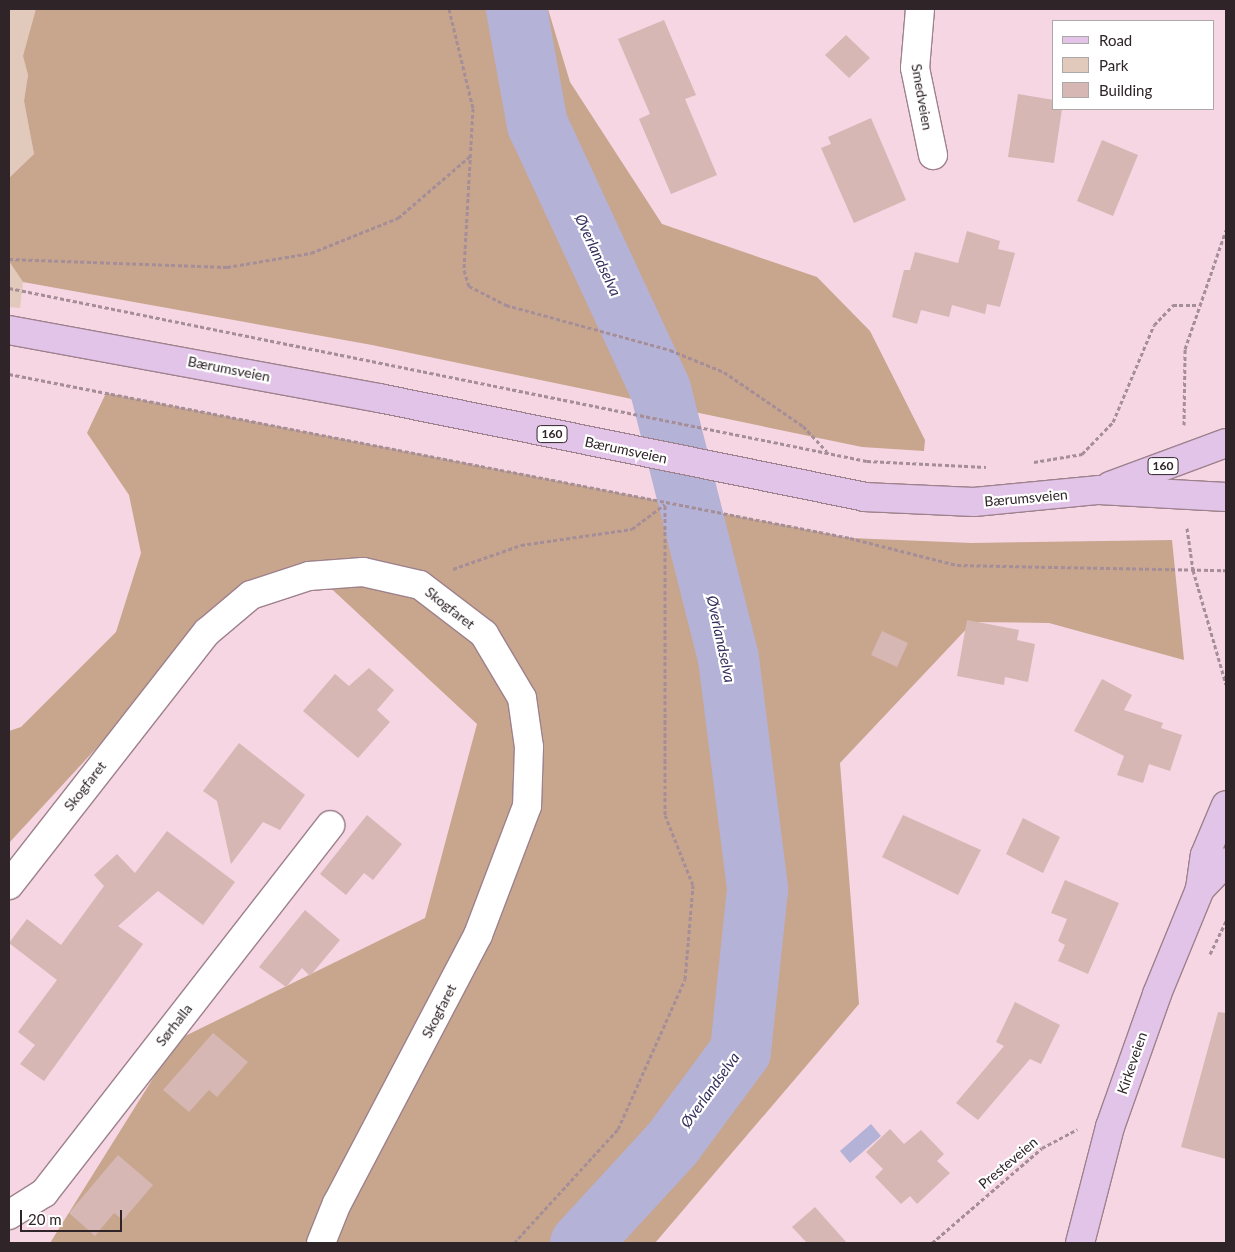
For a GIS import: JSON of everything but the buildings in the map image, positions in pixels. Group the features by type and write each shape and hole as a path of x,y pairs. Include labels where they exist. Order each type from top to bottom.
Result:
{"main road":[{"name":"Bærumsveien","path":"9,330 379,398 864,497 974,502 1099,490 1226,497"},
{"name":"Bærumsveien","path":"1099,490 1226,443"},
{"name":"Kirkeveien","path":"1080,1243 1110,1127 1157,994 1200,889 1205,855 1226,805"},
{"name":"Kirkeveien","path":"1200,889 1226,862"}],"street":[{"name":"Smedveien","path":"920,9 915,68 933,155"},
{"name":"Skogfaret","path":"9,886 207,632 251,595 309,576 363,572 420,585 484,634 508,669 522,698 529,747 527,806 478,935 337,1203 321,1243"},
{"name":"Sørhalla","path":"9,1214 44,1193 330,824"}],"path":[{"path":"449,9 473,108 464,270 477,293 551,319 670,350 724,372 802,426 827,452"},
{"path":"9,259 227,267 311,252 398,218 470,156"},
{"path":"1183,434 1184,349 1196,305 1226,230"},
{"path":"9,288 867,461 992,467"},
{"path":"1028,463 1082,454 1113,422 1154,325 1173,305 1196,305"},
{"path":"9,374 665,504 850,538 957,565 1226,570"},
{"path":"420,585 476,558 521,545 632,529 665,504"},
{"path":"514,1243 520,1231 618,1129 685,979 692,885 665,815 665,504"},
{"path":"1187,528 1193,570 1226,684"},
{"name":"Presteveien","path":"932,1243 1066,1131 1110,1127"}],"green space":[{"path":"9,9 36,9 36,14 23,56 28,75 24,101 34,154 9,178"},
{"path":"9,261 23,282 20,308 9,307"}],"shaded area":[{"path":"36,9 548,9 570,82 662,224 817,277 870,331 925,440 924,451 862,447 372,345 23,282 9,261 9,178 34,154 24,101 28,75 23,56"},
{"path":"106,393 850,538 971,543 1172,540 1184,660 1049,623 973,622 840,763 859,1004 655,1243 50,1243 177,1040 425,918 477,724 322,580 241,591 9,843 9,731 21,727 116,632 141,553 129,495 87,433"},
{"path":"871,1124 881,1136 850,1163 840,1151"}],"waterway":[{"name":"Øverlandselva","path":"516,9 537,124 660,389 728,658 757,889 740,1051 672,1143 580,1243"}]}
